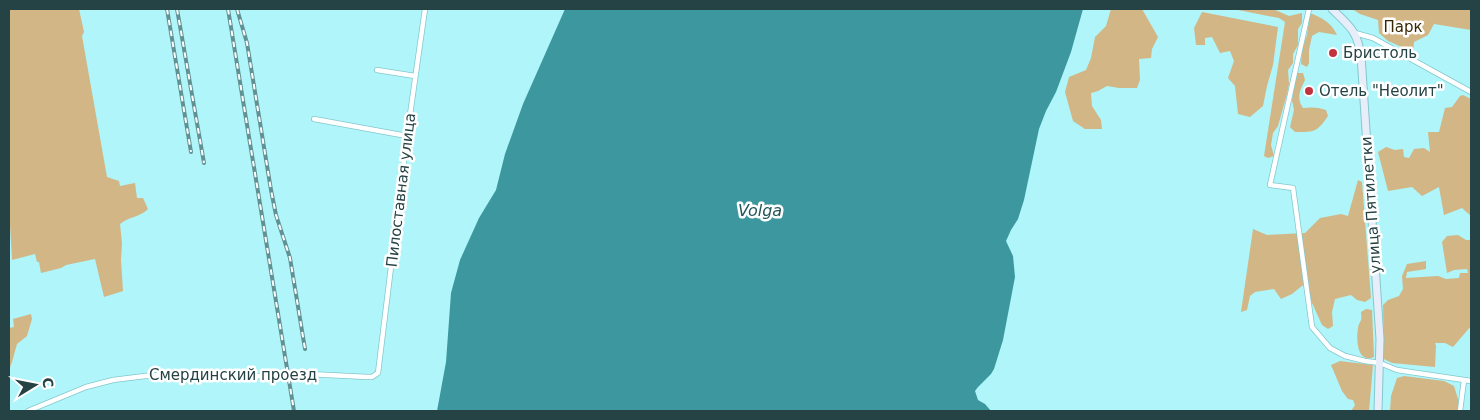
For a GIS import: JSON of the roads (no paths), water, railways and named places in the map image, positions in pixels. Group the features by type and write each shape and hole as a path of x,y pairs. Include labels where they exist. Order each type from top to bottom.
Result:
{"main road":[{"name":"улица Пятилетки","path":"1332,9 1355,33 1360,47 1362,64 1379,315 1380,364 1378,411"}],"street":[{"name":"Пилоставная улица","path":"378,371 425,9"},
{"path":"1308,9 1270,185 1293,188 1312,327 1330,348 1345,356 1380,364 1402,372 1471,381"},
{"path":"1355,33 1373,38 1471,92"},
{"path":"377,70 415,76"},
{"path":"314,119 407,136"},
{"name":"Смердинский проезд","path":"28,411 86,387 113,380 166,374 251,377 295,373 368,378 376,376 378,371"},
{"path":"1460,411 1464,380"}],"water":[{"name":"Volga","path":"565,9 1083,9 1071,52 1039,129 1024,200 1018,219 1006,241 1013,256 1015,277 1003,340 994,369 975,391 978,400 991,411 437,411 446,362 451,293 460,260 479,218 496,190 505,154 523,104"}],"railway":[{"path":"167,9 191,152"},
{"path":"177,9 204,163"},
{"path":"228,9 294,411"},
{"path":"237,9 247,43 271,190 276,215 290,258 305,349"}],"place":[{"name":"Бристоль","path":"1333,53"},
{"name":"Отель \"Неолит\"","path":"1309,91"}],"park label":[{"name":"Парк","path":"1403,27"}]}
